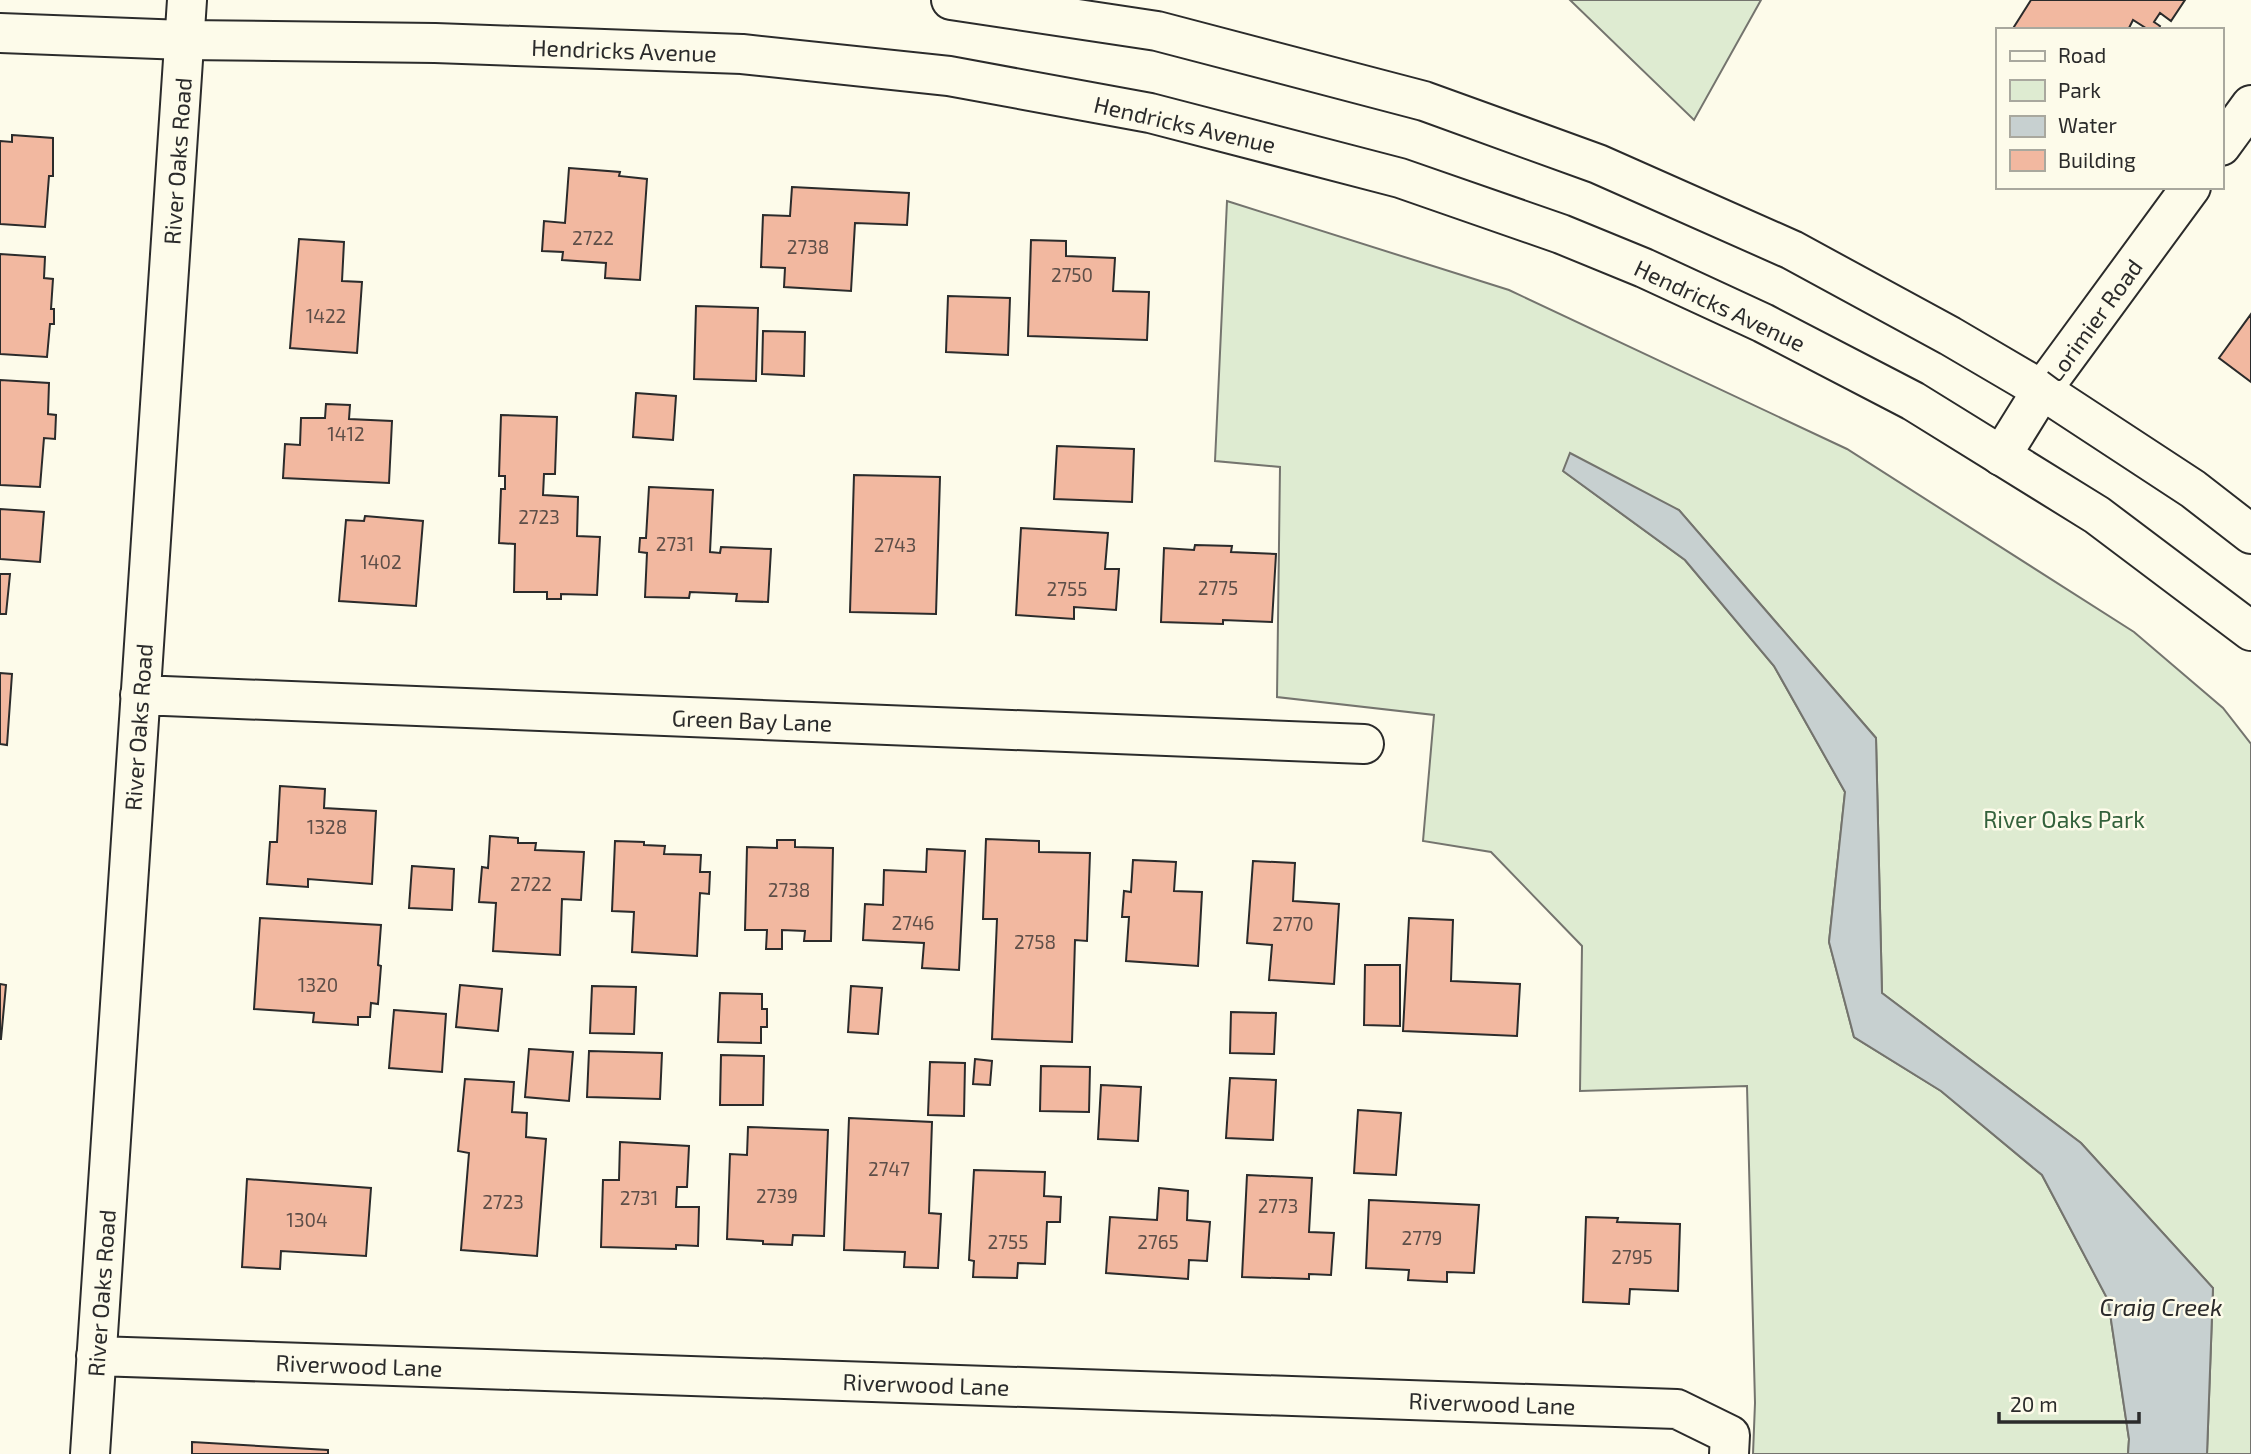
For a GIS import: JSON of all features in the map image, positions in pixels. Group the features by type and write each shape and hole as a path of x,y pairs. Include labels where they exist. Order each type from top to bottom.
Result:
{"street":[{"name":"River Oaks Road","path":"90,1454 187,0"},
{"path":"951,0 1157,31 1436,105 1598,164 1792,250 1950,336 2042,390 2193,489 2251,534"},
{"name":"Hendricks Avenue","path":"0,33 184,40 435,43 743,54 949,76 1150,113 1400,178 1561,234 1644,268 1763,323 1913,401 2097,515 2247,631"},
{"path":"2223,143 2251,105"},
{"name":"Lorimier Road","path":"2001,456 2042,390 2190,189"},
{"name":"Green Bay Lane","path":"140,695 1364,744"},
{"name":"Riverwood Lane","path":"96,1356 1677,1409 1730,1435 1729,1454"}],"green space":[{"path":"1570,0 1761,0 1694,120"},
{"name":"River Oaks Park","path":"1227,201 1509,290 1847,449 2134,632 2223,708 2251,744 2251,1454 2207,1454 2213,1288 2081,1143 1882,993 1876,738 1679,510 1563,471 1685,560 1774,666 1845,792 1829,942 1854,1037 1941,1091 2042,1175 2108,1300 2129,1439 2128,1454 1753,1454 1755,1403 1747,1086 1580,1091 1582,946 1491,852 1423,841 1434,715 1277,697 1280,467 1215,461"}],"water":[{"name":"Craig Creek","path":"1570,453 1679,510 1876,738 1882,993 2081,1143 2213,1288 2207,1454 2128,1454 2129,1439 2108,1300 2042,1175 1941,1091 1854,1037 1829,942 1845,792 1774,666 1685,560 1563,471"}],"building":[{"path":"2031,0 2185,0 2171,21 2160,13 2154,22 2159,28 2146,28 2133,20 2129,28 2013,28"},
{"path":"12,135 53,138 53,176 49,176 45,227 0,224 0,141 12,142"},
{"path":"569,168 620,172 619,176 647,179 640,280 605,278 606,263 562,260 563,252 542,251 544,221 565,223"},
{"path":"792,187 909,193 907,225 855,223 851,291 784,287 785,268 761,267 763,215 790,216"},
{"path":"299,239 344,242 342,281 362,282 357,353 290,348"},
{"path":"1031,240 1066,241 1066,256 1115,258 1113,291 1149,292 1147,340 1028,336"},
{"path":"0,254 45,257 44,278 53,279 51,309 54,309 54,324 50,324 47,357 0,354"},
{"path":"948,296 1010,298 1008,355 946,352"},
{"path":"696,306 758,308 756,381 694,379"},
{"path":"2251,314 2251,382 2219,358"},
{"path":"763,331 805,332 804,376 762,374"},
{"path":"0,380 49,383 48,414 56,415 55,439 44,438 40,487 0,485"},
{"path":"636,393 676,396 673,440 633,437"},
{"path":"326,404 350,405 349,419 392,421 389,483 283,478 285,444 300,445 301,418 325,418"},
{"path":"501,415 557,417 555,474 544,474 543,495 578,497 577,536 600,537 597,595 561,594 561,599 547,599 547,592 514,592 515,544 499,543 501,489 505,489 505,476 499,476"},
{"path":"1057,446 1134,449 1132,502 1054,499"},
{"path":"854,475 940,477 936,614 850,612"},
{"path":"649,487 713,490 710,552 720,553 721,547 771,549 768,602 736,601 737,594 690,592 689,598 645,597 647,553 639,552 640,538 646,538"},
{"path":"0,509 44,512 40,562 0,559"},
{"path":"365,516 423,521 416,606 339,601 346,520 364,521"},
{"path":"1021,528 1108,533 1105,569 1119,569 1116,610 1074,607 1074,619 1016,615"},
{"path":"1195,545 1232,546 1231,552 1276,554 1272,622 1161,622 1164,548 1194,550"},
{"path":"0,574 10,574 6,614 0,614"},
{"path":"0,673 12,674 7,745 0,744"},
{"path":"280,786 325,789 324,808 376,811 372,884 308,879 308,887 267,884 270,842 277,842"},
{"path":"490,836 518,838 518,843 536,843 535,850 584,852 581,900 562,899 560,955 493,951 496,903 479,902 482,867 488,868"},
{"path":"986,839 1039,841 1039,852 1090,853 1087,941 1075,940 1072,1042 992,1039 997,919 983,919"},
{"path":"777,840 795,840 795,847 833,848 831,941 804,941 805,931 782,930 782,949 766,949 767,930 745,930 747,847 777,848"},
{"path":"615,841 665,846 664,854 701,855 700,872 710,872 709,894 700,893 697,956 632,952 634,912 612,911"},
{"path":"927,849 965,851 959,970 922,968 924,943 863,940 865,904 883,905 884,870 926,872"},
{"path":"1133,860 1176,862 1174,891 1202,892 1198,966 1126,961 1129,917 1122,917 1124,891 1131,892"},
{"path":"1253,861 1295,863 1293,901 1339,904 1334,984 1269,980 1272,945 1247,943"},
{"path":"412,866 454,869 452,910 409,908"},
{"path":"260,918 381,925 378,1004 371,1003 370,1017 358,1017 358,1025 313,1022 314,1013 254,1009"},
{"path":"1409,918 1453,920 1451,981 1520,984 1517,1036 1403,1031"},
{"path":"1365,965 1400,965 1400,1026 1364,1025"},
{"path":"0,984 6,985 1,1039 0,1039"},
{"path":"460,985 502,989 498,1031 456,1027"},
{"path":"592,986 636,987 634,1034 590,1033"},
{"path":"851,986 882,988 878,1034 848,1032"},
{"path":"720,993 762,994 762,1009 767,1009 767,1027 761,1027 761,1043 718,1042"},
{"path":"394,1010 446,1014 442,1072 389,1068"},
{"path":"1231,1012 1276,1013 1274,1054 1230,1053"},
{"path":"529,1049 573,1052 569,1101 525,1097"},
{"path":"589,1051 662,1053 660,1099 587,1097"},
{"path":"721,1055 764,1056 763,1105 720,1105"},
{"path":"975,1059 992,1061 990,1085 973,1084"},
{"path":"930,1062 965,1063 964,1116 928,1115"},
{"path":"1041,1066 1090,1067 1089,1112 1040,1111"},
{"path":"1230,1078 1276,1080 1273,1140 1226,1138"},
{"path":"465,1079 514,1082 512,1112 527,1113 526,1137 546,1139 537,1256 461,1250 469,1153 458,1151"},
{"path":"1101,1085 1141,1087 1138,1141 1098,1139"},
{"path":"1358,1110 1401,1113 1396,1175 1354,1173"},
{"path":"849,1118 932,1122 929,1213 941,1214 938,1268 904,1267 905,1252 844,1250"},
{"path":"748,1127 828,1130 824,1236 793,1235 792,1245 727,1239 730,1154 747,1155"},
{"path":"620,1142 689,1146 687,1187 677,1187 676,1207 699,1207 698,1246 676,1245 676,1249 601,1247 603,1180 619,1180"},
{"path":"974,1170 1045,1172 1044,1196 1061,1197 1060,1222 1047,1222 1045,1264 1018,1263 1017,1278 973,1277 974,1261 969,1260"},
{"path":"1247,1175 1312,1178 1309,1232 1334,1233 1331,1275 1309,1274 1309,1279 1242,1277"},
{"path":"247,1179 371,1188 366,1256 281,1251 280,1269 242,1267"},
{"path":"1159,1188 1188,1191 1187,1220 1210,1222 1207,1261 1189,1260 1188,1279 1106,1273 1110,1217 1157,1220"},
{"path":"1369,1200 1479,1205 1474,1273 1447,1272 1447,1282 1408,1280 1409,1270 1366,1268"},
{"path":"1586,1217 1618,1218 1617,1222 1680,1224 1678,1291 1630,1289 1629,1304 1583,1302"},
{"path":"192,1442 328,1450 328,1454 192,1454"}]}
